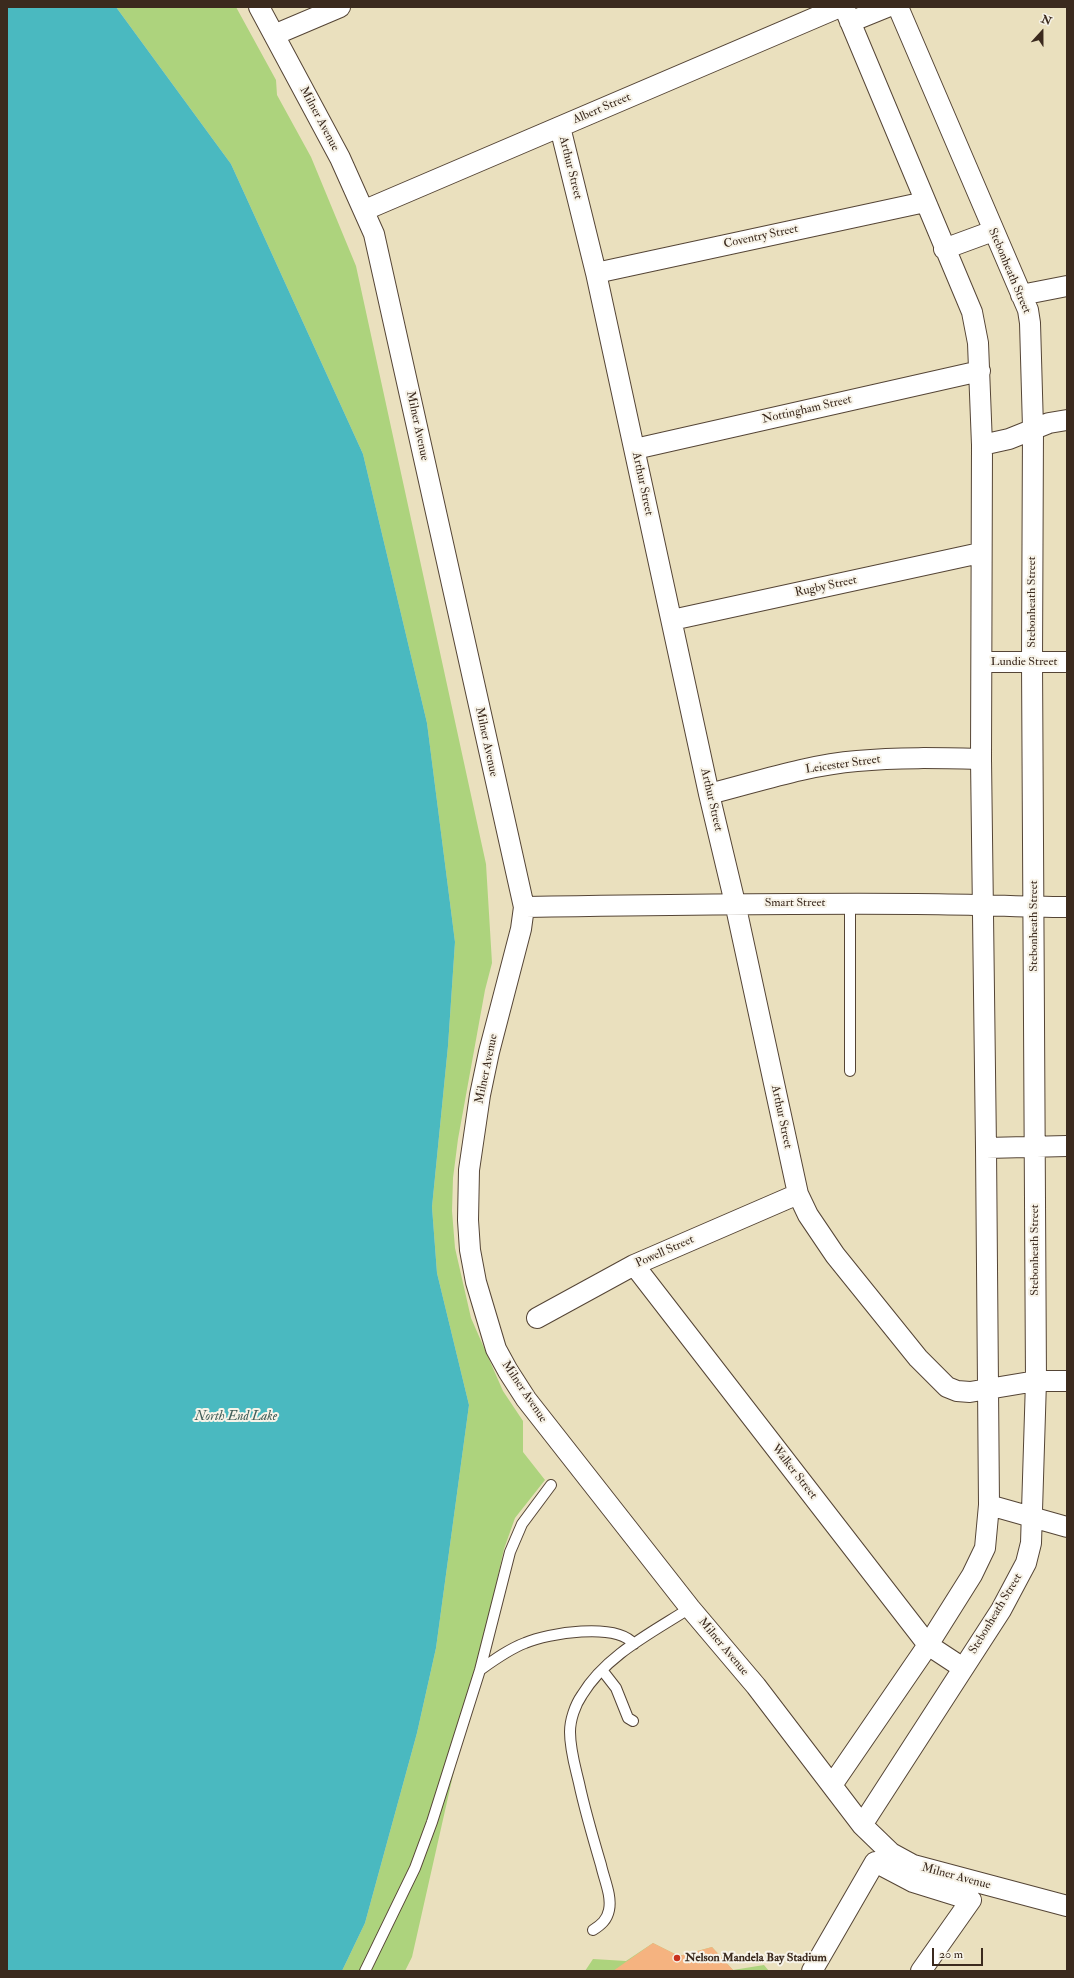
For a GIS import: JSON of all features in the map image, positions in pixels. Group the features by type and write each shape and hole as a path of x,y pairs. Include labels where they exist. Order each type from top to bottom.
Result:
{"street":[{"name":"Milner Avenue","path":"259,7 340,158 374,234 524,907 521,929 489,1052 469,1170 468,1220 470,1250 476,1282 496,1349 526,1399 690,1608 756,1686 862,1825 891,1853 913,1865 1067,1906"},
{"path":"274,35 340,7"},
{"name":"Albert Street","path":"364,210 560,127 844,12 887,7"},
{"name":"Stebonheath Street","path":"862,1825 1001,1610 1026,1563 1031,1543 1036,1381 1032,662 1033,428 1030,323 1028,310 898,7"},
{"path":"832,1785 928,1645 980,1561 984,1548 989,1505 981,759 982,662 980,553 982,445 980,371 976,326 972,312 844,12"},
{"name":"Arthur Street","path":"560,127 596,273 709,794 735,903 798,1194 816,1229 836,1255 872,1301 938,1379 947,1387 957,1391 988,1390 1036,1381 1067,1381"},
{"name":"Coventry Street","path":"596,273 925,202"},
{"path":"944,249 993,231"},
{"path":"1021,295 1067,286"},
{"name":"Nottingham Street","path":"635,449 980,371"},
{"path":"982,445 1009,439 1033,428 1059,420 1067,420"},
{"name":"Rugby Street","path":"672,620 980,553"},
{"name":"Lundie Street","path":"982,662 1067,662"},
{"name":"Leicester Street","path":"709,794 806,770 855,761 907,758 981,759"},
{"name":"Smart Street","path":"524,907 735,903 983,904 1067,907"},
{"path":"986,1148 1067,1146"},
{"name":"Powell Street","path":"537,1318 634,1265 798,1194"},
{"name":"Walker Street","path":"634,1265 928,1645 963,1668"},
{"path":"989,1505 1067,1526"},
{"path":"812,1971 875,1862 913,1882 971,1900 921,1971"}],"lane":[{"path":"850,903 850,1071"},
{"path":"365,1971 415,1868 480,1670 510,1552 522,1524 551,1485"},
{"path":"593,1930 602,1924 608,1917 610,1908 608,1890 585,1808 571,1750 570,1730 574,1714 582,1695 602,1670 634,1644 690,1608"},
{"path":"480,1670 525,1643 555,1636 602,1632 622,1635 634,1644"},
{"path":"602,1670 616,1688 628,1718 633,1721"}],"green space":[{"path":"116,7 236,7 276,80 277,95 311,157 356,266 486,864 492,963 485,990 458,1139 453,1178 452,1211 455,1248 471,1318 503,1391 523,1421 523,1452 545,1480 515,1518 504,1549 412,1957 405,1971 342,1971 365,1923 417,1733 436,1648 469,1405 437,1273 432,1207 448,1046 455,942 427,723 363,454 231,164"},
{"name":"Nelson Mandela Bay Stadium","path":"653,1943 679,1956 712,1947 733,1970 764,1965 769,1971 585,1971 593,1959 626,1961"}],"water":[{"name":"North End Lake","path":"7,7 116,7 231,164 363,454 427,723 455,942 448,1046 432,1207 437,1273 469,1405 436,1648 417,1733 365,1923 342,1971 7,1971"}],"building":[{"name":"Nelson Mandela Bay Stadium","path":"653,1943 679,1956 712,1947 734,1971 613,1971"}],"place":[{"name":"Nelson Mandela Bay Stadium","path":"677,1958"}]}
